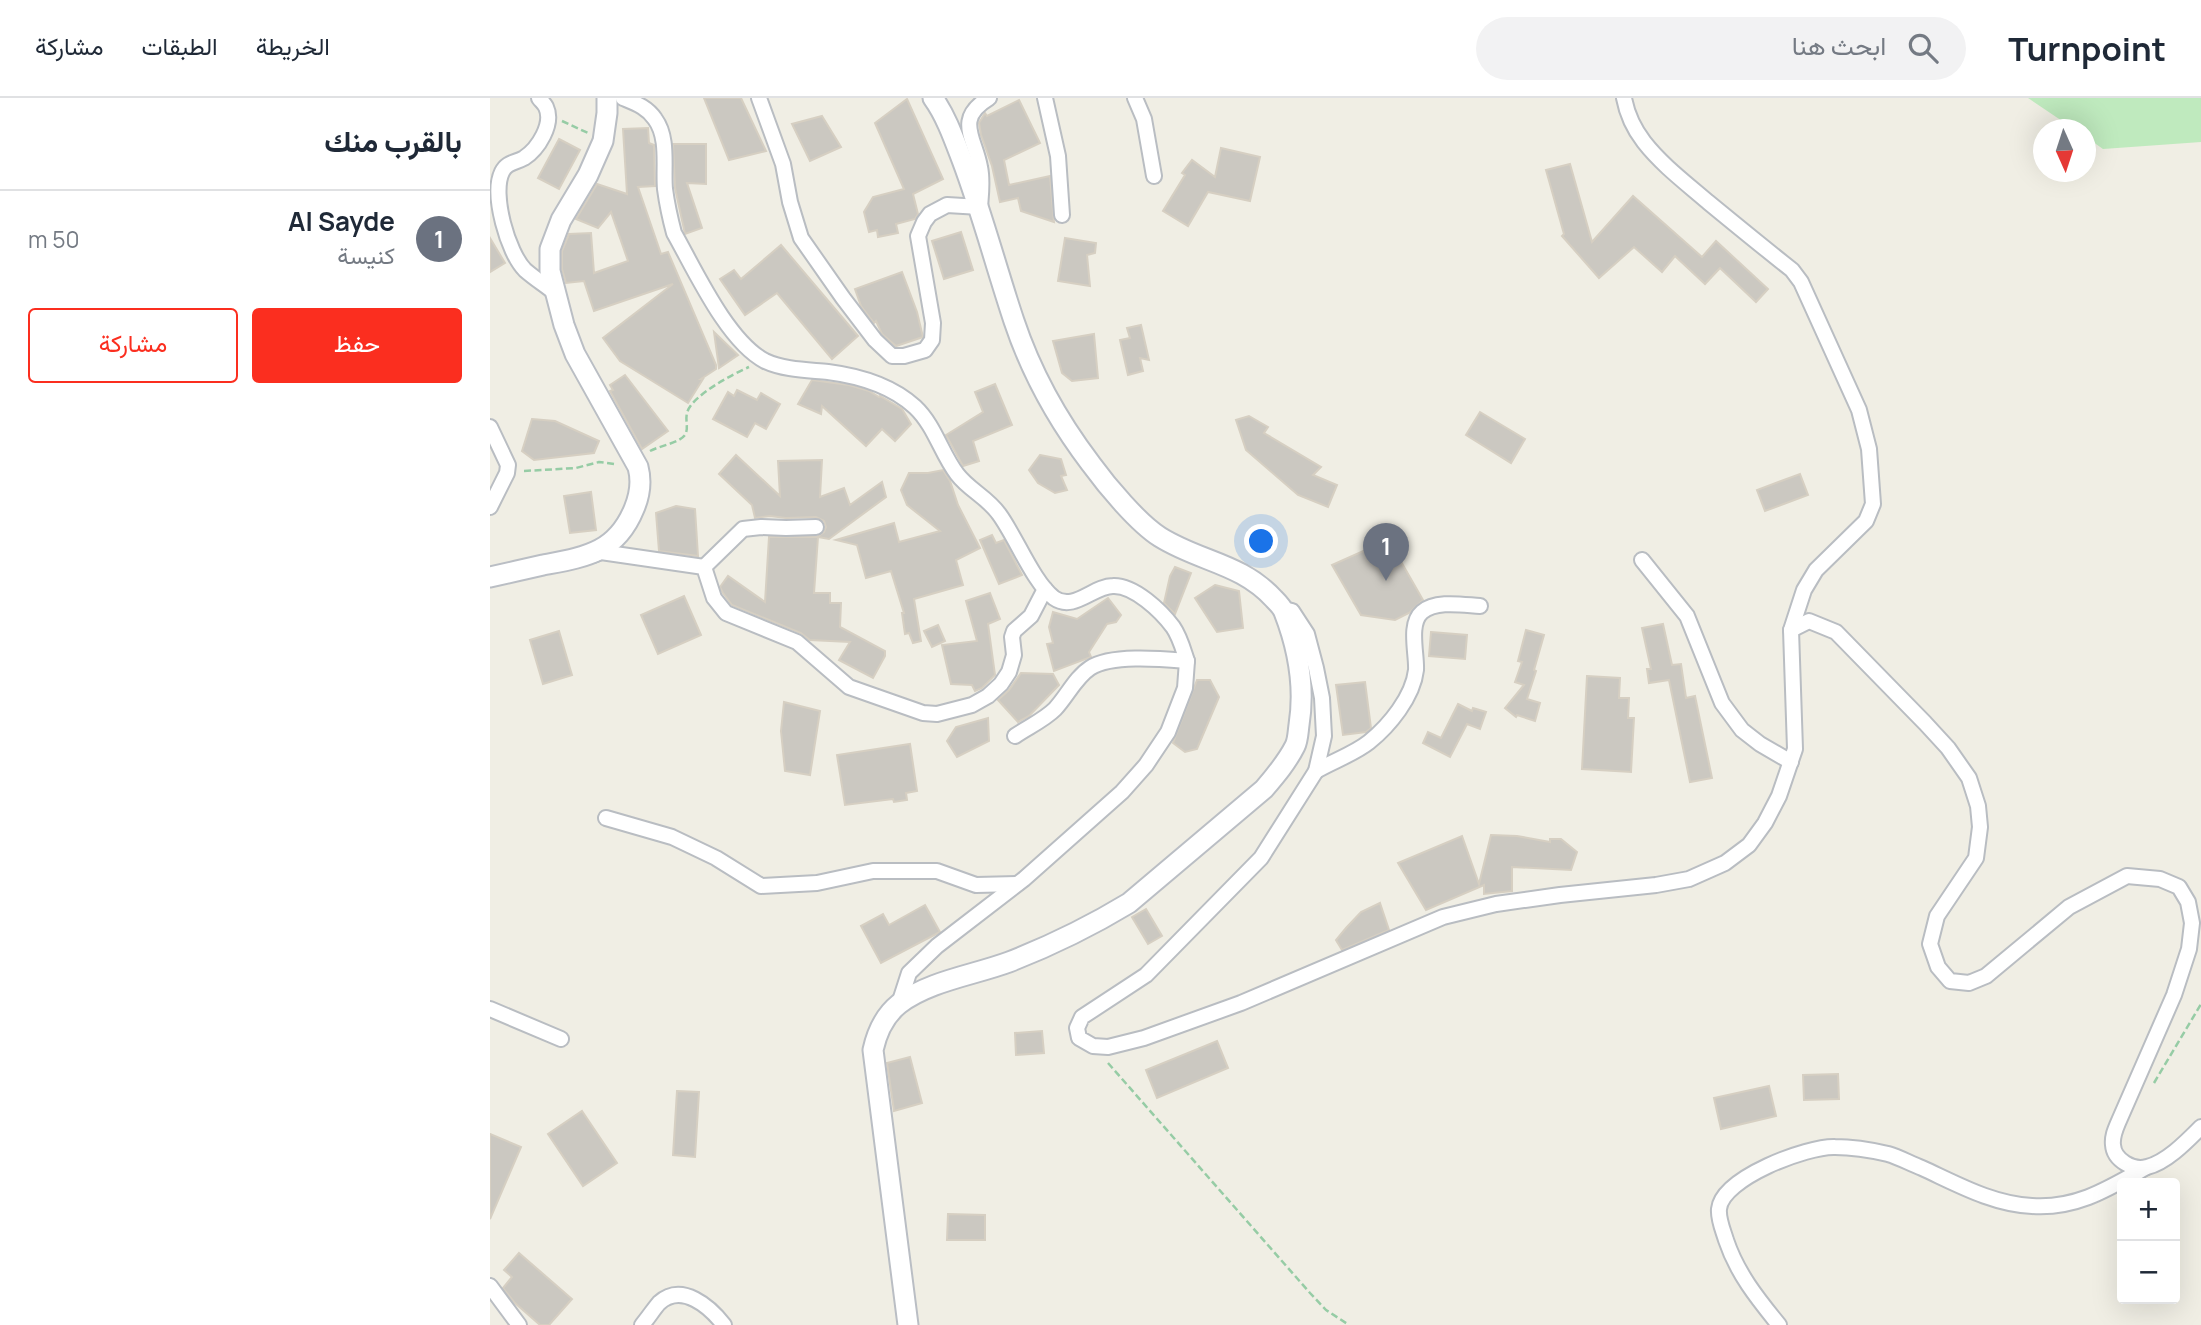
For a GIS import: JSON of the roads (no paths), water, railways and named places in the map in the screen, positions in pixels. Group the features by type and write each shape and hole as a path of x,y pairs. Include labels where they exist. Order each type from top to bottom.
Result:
{"main road":[{"path":"490,577 589,556 614,539 629,522 638,499 641,478 636,463 575,354 555,293 551,271 550,249 561,220 603,141 607,98"},
{"path":"908,1325 873,1050 876,1035 886,1018 899,1004 919,993 1020,957 1105,918 1144,891 1264,789 1282,767 1296,743 1302,690 1297,652 1283,609 1262,586 1245,574 1180,548 1157,535 1127,507 1076,444 1027,354 1014,322 980,207 953,137 933,98"}],"street":[{"path":"623,98 641,102 656,120 663,137 665,189 674,233 735,336 765,361 880,384 914,406 928,421 958,475 970,488 987,499 999,514 1045,589 1056,600 1074,601 1100,588 1113,586 1132,590 1142,596 1172,626 1187,661 1185,688 1168,732 1146,765 1122,792 1017,884 937,946 909,973 899,1004"},
{"path":"759,98 783,164 790,202 801,238 875,340 891,356 904,356 925,350 932,340 932,315 918,236 930,214 947,205 980,207 982,179 968,128 970,116 979,104 989,98"},
{"path":"1045,98 1058,156 1062,215"},
{"path":"1135,98 1144,119 1154,176"},
{"path":"1283,609 1292,611 1307,634 1316,668 1322,698 1324,736 1316,771 1261,859 1146,975 1082,1017 1077,1028 1079,1038 1093,1046 1108,1047 1144,1038 1241,1003 1443,917 1496,904 1689,879 1725,863 1749,845 1765,823 1779,796 1795,749 1791,629 1804,590 1816,570 1866,521 1873,504 1868,449 1859,410 1801,282 1792,270 1684,183 1656,155 1635,128 1624,98"},
{"path":"543,103 547,122 539,144 522,159 502,170 499,179 500,211 509,246 516,258 524,269 555,293"},
{"path":"490,428 508,466 491,503"},
{"path":"704,567 743,529 816,527"},
{"path":"589,556 601,552 704,567"},
{"path":"1642,560 1687,616 1722,703 1742,730 1791,762"},
{"path":"704,567 714,598 726,613 797,642 849,687 902,707 937,714 972,705 1001,684 1009,672 1014,655 1014,631 1031,616 1045,589"},
{"path":"1316,771 1368,743 1390,721 1405,700 1416,671 1415,633 1417,619 1422,612 1433,606 1480,606"},
{"path":"1791,629 1809,621 1836,632 1948,748 1969,778 1978,806 1980,827 1976,858 1937,916 1930,944 1938,967 1950,981 1969,983 1986,976 2069,907 2127,876 2160,879 2179,887 2188,902 2192,923 2189,949 2174,995 2113,1135 2114,1151 2120,1159 2131,1166 2145,1168"},
{"path":"1015,736 1055,709 1090,668 1105,662 1130,659 1187,661"},
{"path":"606,818 672,837 716,858 761,886 817,883 873,871 937,871 976,885 1017,884"},
{"path":"490,1009 561,1039"},
{"path":"1779,1325 1754,1295 1734,1262 1721,1225 1719,1208 1725,1195 1735,1184 1791,1155 1834,1146 1890,1154 1993,1200 2053,1207 2095,1196 2163,1159 2201,1127"},
{"path":"490,1286 519,1325"},
{"path":"642,1325 661,1301 674,1295 697,1300 712,1310 724,1325"}],"place":[{"name":"Al Sayde","path":"1386,581"}]}
